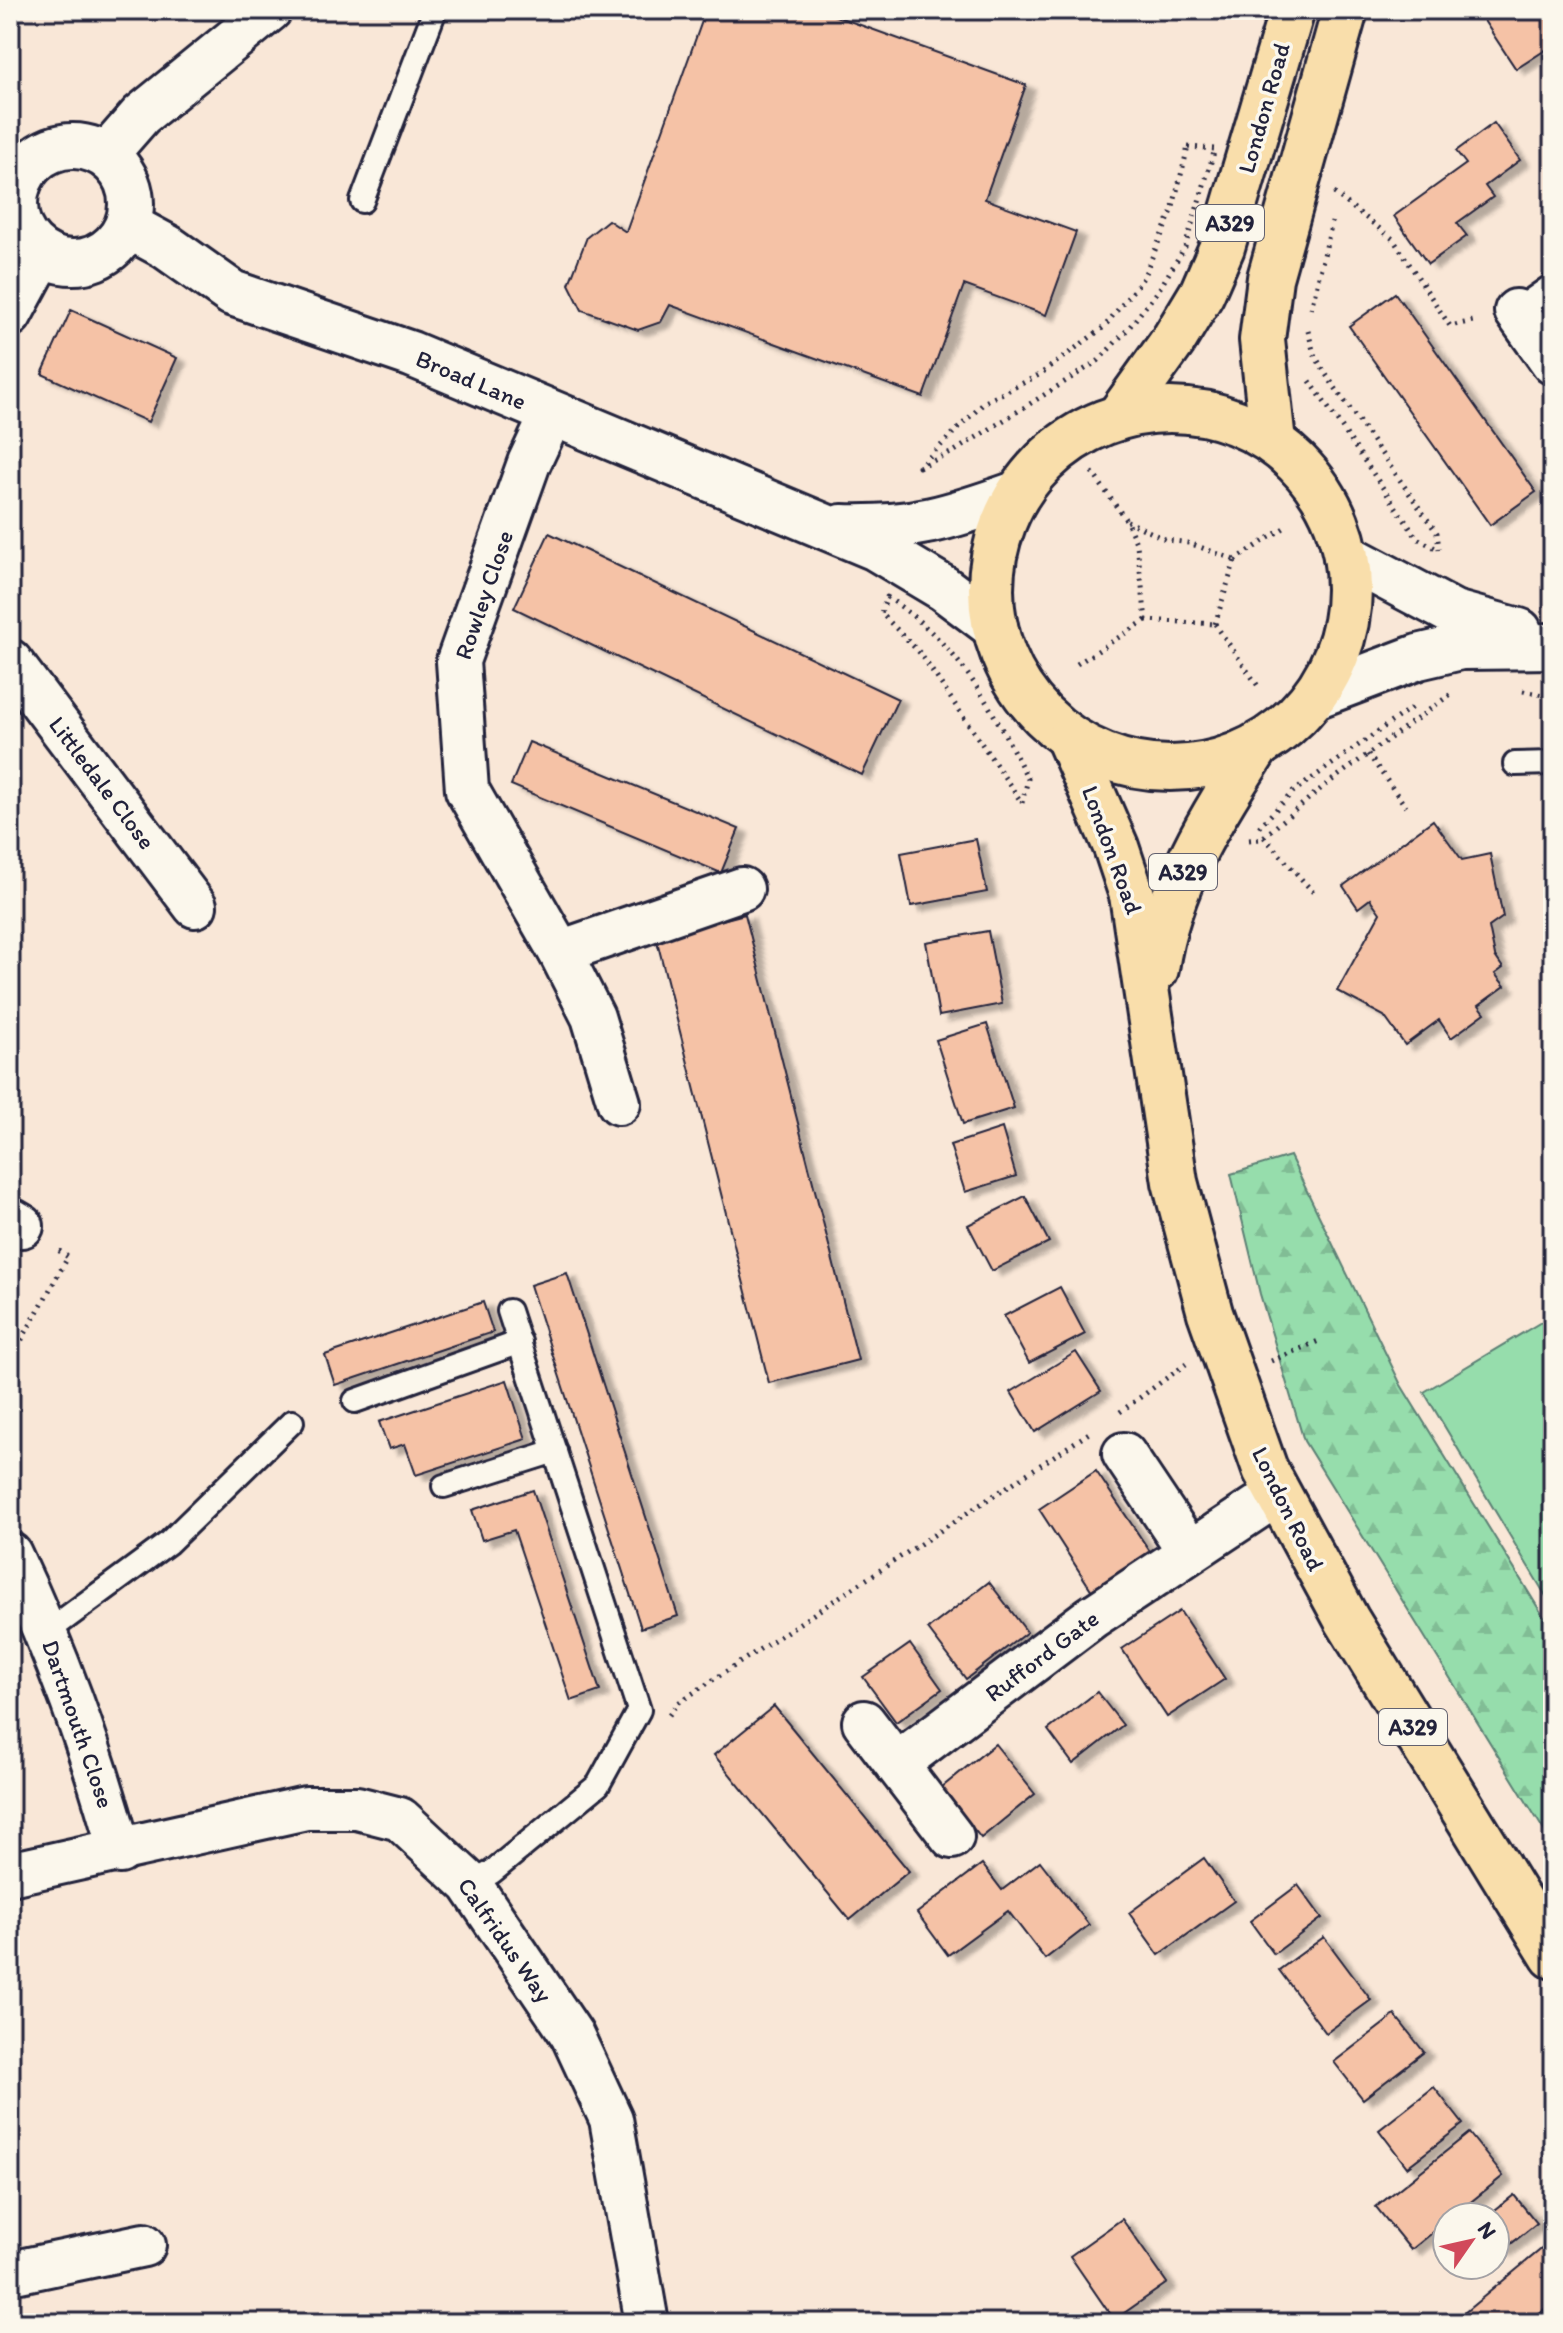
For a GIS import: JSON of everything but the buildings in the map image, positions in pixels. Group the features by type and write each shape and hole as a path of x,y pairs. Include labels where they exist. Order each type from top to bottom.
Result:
{"main road":[{"name":"London Road","path":"1120,415 1173,341 1202,293 1222,247 1292,10"},
{"name":"A329","path":"1273,442 1262,340 1268,289 1345,10"},
{"name":"A329","path":"1161,409 1194,411 1247,427 1273,442 1290,457 1325,504 1346,556 1349,588 1343,637 1315,696 1291,724 1256,748 1204,769 1158,773 1106,757 1069,739 1012,667 995,627 988,583 995,541 1016,494 1028,475 1056,449 1088,428 1120,415 1161,409"},
{"name":"London Road","path":"1069,739 1116,847 1132,895 1151,1011 1161,1102 1181,1208 1240,1405 1276,1495 1347,1620 1553,1956"},
{"name":"London Road","path":"1151,1011 1160,942 1175,892 1208,823 1256,748"}],"street":[{"path":"106,155 141,115 270,10"},
{"path":"90,147 106,155 121,169 130,187 132,207 128,226 117,243 101,256 82,262 62,261 43,254 21,230 15,215 14,182 27,168 55,148 90,147"},
{"name":"Broad Lane","path":"128,226 167,247 232,293 411,354 909,566 995,627"},
{"path":"10,315 43,254"},
{"path":"1516,311 1553,363"},
{"name":"Rowley Close","path":"552,414 529,463 458,661 467,790 560,952 593,1017 619,1103"},
{"name":"Broad Lane","path":"819,526 909,527 943,520 1016,494"},
{"path":"1346,556 1454,613 1553,643"},
{"path":"1315,696 1418,657 1461,647 1553,643"},
{"name":"Littledale Close","path":"10,661 195,906"},
{"path":"560,952 742,889"},
{"path":"1109,1434 1189,1551"},
{"name":"Rufford Gate","path":"897,1764 1092,1617 1276,1495"},
{"name":"Dartmouth Close","path":"10,1554 47,1632 90,1746 120,1852"},
{"path":"864,1722 952,1837"},
{"name":"Calfridus Way","path":"10,1874 120,1852 306,1808 357,1808 400,1819 470,1884 572,2035 611,2119 647,2323"},
{"path":"10,2273 144,2245"}],"lane":[{"path":"362,201 435,10"},
{"path":"1516,311 1553,285"},
{"path":"1515,764 1553,763"},
{"path":"470,1884 492,1872 598,1785 639,1710 509,1311"},
{"path":"355,1401 520,1342"},
{"path":"47,1632 168,1543 292,1422"},
{"path":"444,1486 555,1451"}],"path":[{"path":"1188,147 1215,149 1185,247 1158,291 1098,361 953,452 919,467 985,402 1039,375 1104,327 1143,278 1172,211 1188,147"},
{"path":"1328,198 1324,185 1393,239 1450,326 1516,311"},
{"path":"1304,373 1417,538 1439,550 1437,533 1314,354 1308,319 1332,227 1332,210"},
{"path":"1092,472 1126,520 1137,545 1146,620"},
{"path":"1126,520 1167,540 1189,543 1235,560"},
{"path":"1215,624 1235,560 1287,526"},
{"path":"887,597 922,620 944,641 996,717 1028,779 1022,803 920,653 881,613 887,597"},
{"path":"1077,664 1146,620 1215,624"},
{"path":"1215,624 1258,686"},
{"path":"1517,689 1553,697"},
{"path":"1425,698 1293,792 1249,840 1264,837 1313,794 1449,695 1461,690"},
{"path":"1368,754 1406,807"},
{"path":"1264,837 1313,892"},
{"path":"10,1361 68,1257 16,1222"},
{"path":"1259,1367 1321,1340"},
{"path":"660,1728 678,1703 1109,1434 1186,1364"}],"green space":[{"path":"1290,1156 1401,1385 1553,1632 1553,1845 1304,1441 1260,1294 1231,1174"},
{"path":"1553,1315 1553,1608 1424,1392"}]}
